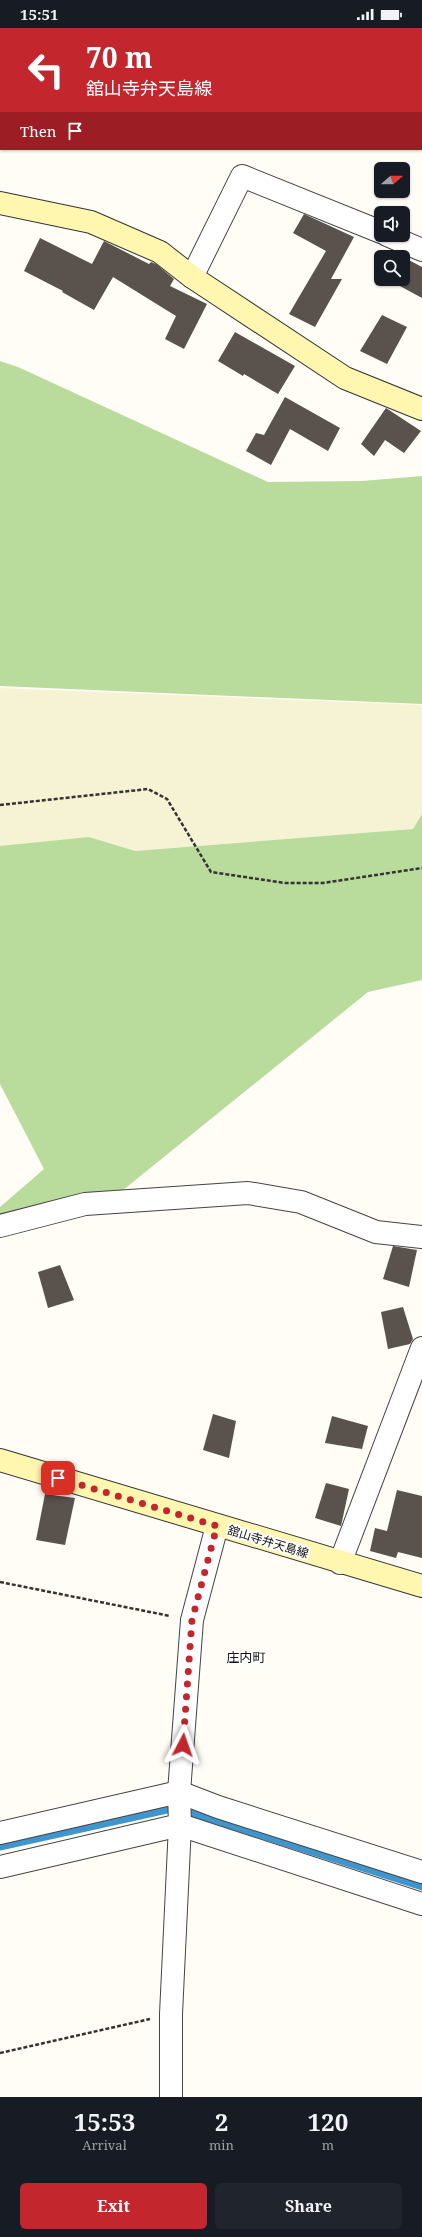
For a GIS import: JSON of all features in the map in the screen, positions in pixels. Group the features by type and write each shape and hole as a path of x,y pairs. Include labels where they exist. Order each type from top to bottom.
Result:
{"street":[{"path":"192,277 242,176 374,229"},
{"path":"0,203 91,222 160,252 192,277 345,378 422,409"},
{"path":"403,242 422,250"},
{"path":"0,1226 85,1204 248,1194 301,1202 376,1232 422,1237"},
{"path":"340,1563 422,1348"},
{"name":"舘山寺弁天島線","path":"0,1460 340,1563 422,1586"},
{"path":"171,2097 171,2014 180,1825 179,1792 192,1620 217,1526"},
{"path":"0,1833 179,1792 218,1807 422,1872"},
{"path":"0,1867 180,1825 422,1904"}],"path":[{"path":"0,805 148,789 167,799 211,872 285,883 323,883 422,868"},
{"path":"0,1582 192,1620"},
{"path":"0,2053 171,2014"}],"shaded area":[{"path":"0,688 422,705 422,814 413,829 135,851 0,856"}],"green space":[{"path":"0,361 18,367 268,482 362,481 422,476 422,704 0,686"},
{"path":"422,814 422,980 368,992 107,1203 0,1228 0,1207 44,1169 0,1084 0,846 89,837 135,851 413,829"}],"building":[{"path":"304,214 354,237 331,279 342,279 315,327 289,314 326,251 293,233"},
{"path":"40,238 92,264 104,241 149,264 151,262 156,264 174,279 170,286 207,304 184,349 165,339 176,316 113,277 94,310 62,292 63,291 24,271"},
{"path":"410,261 422,267 422,298 400,286 410,286"},
{"path":"382,315 407,327 387,364 360,351"},
{"path":"235,332 295,366 278,394 218,361"},
{"path":"285,397 340,428 328,451 290,429 271,465 246,451 256,433 264,435"},
{"path":"386,408 421,431 404,453 385,440 374,456 361,444"},
{"path":"393,1246 417,1250 409,1287 383,1279"},
{"path":"60,1265 74,1300 48,1308 38,1272"},
{"path":"403,1307 413,1339 410,1344 388,1349 381,1312"},
{"path":"213,1414 236,1421 229,1458 203,1450"},
{"path":"332,1416 368,1426 362,1449 325,1443"},
{"path":"326,1483 349,1489 341,1526 315,1518"},
{"path":"397,1490 422,1496 422,1558 398,1552 396,1558 370,1551 375,1528 387,1531"},
{"path":"45,1494 75,1498 65,1545 36,1540"}],"waterway":[{"path":"0,1847 167,1810"},
{"path":"191,1813 422,1887"}],"district":[{"name":"庄内町","path":"246,1657"}],"route":[{"path":"58,1478 217,1526 192,1620 183,1745"}]}
